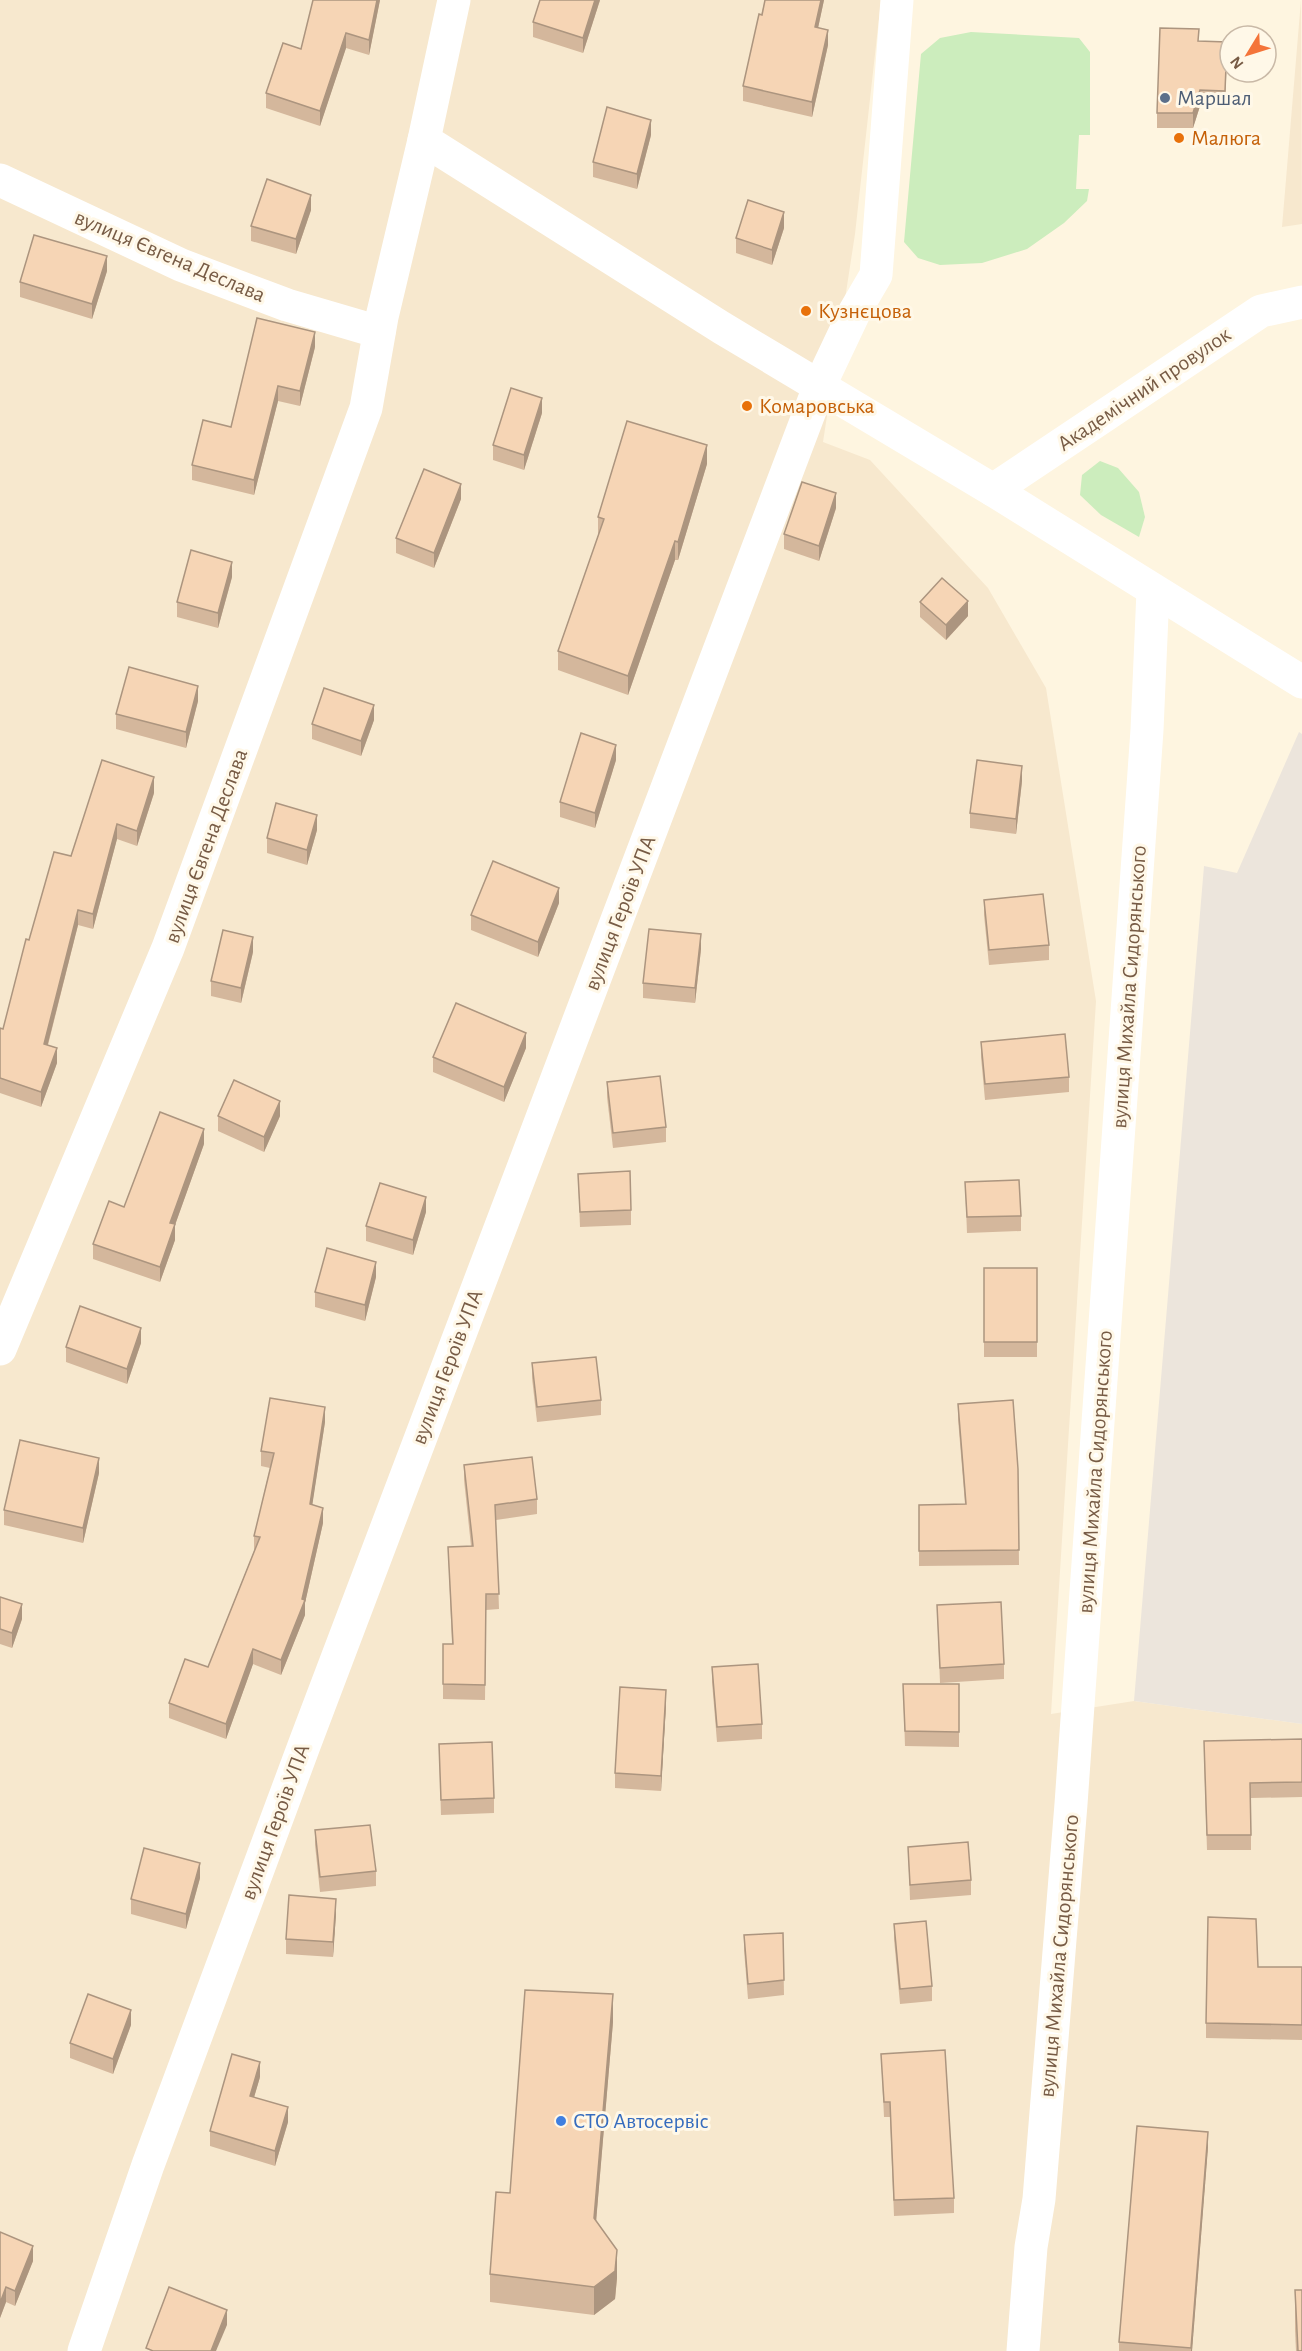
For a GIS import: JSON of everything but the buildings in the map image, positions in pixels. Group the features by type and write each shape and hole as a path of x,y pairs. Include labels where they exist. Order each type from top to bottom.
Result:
{"street":[{"name":"вулиця Євгена Деслава","path":"0,1349 168,948 366,408 379,332 454,0"},
{"path":"819,387 855,311 876,275 897,0"},
{"path":"424,140 722,328 993,490 1302,682"},
{"name":"вулиця Євгена Деслава","path":"0,180 181,265 287,304 379,332"},
{"name":"Академічний провулок","path":"993,490 1261,311 1302,302"},
{"name":"вулиця Героїв УПА","path":"84,2351 148,2165 300,1754 819,387"},
{"name":"вулиця Михайла Сидорянського","path":"1023,2351 1031,2247 1039,2199 1072,1792 1146,753 1153,591"}],"shaded area":[{"path":"0,0 881,0 855,234 823,442 870,460 988,588 1046,688 1096,1001 1051,1714 1134,1701 1302,1724 1302,2351 0,2351"},
{"path":"1301,0 1302,224 1282,227"},
{"path":"1299,732 1302,734 1302,1724 1134,1701 1204,866 1237,873"}],"green space":[{"path":"971,32 1079,38 1090,52 1090,135 1079,135 1076,189 1089,189 1087,201 1064,223 1027,249 982,263 940,265 918,258 904,242 921,54 940,38"},
{"path":"1100,461 1118,468 1139,492 1145,517 1139,537 1101,515 1080,495 1082,475"}],"place":[{"name":"Маршал","path":"1165,98"},
{"name":"Малюга","path":"1179,138"},
{"name":"Кузнєцова","path":"806,311"},
{"name":"Комаровська","path":"747,406"},
{"name":"СТО Автосервіс","path":"561,2121"}]}
